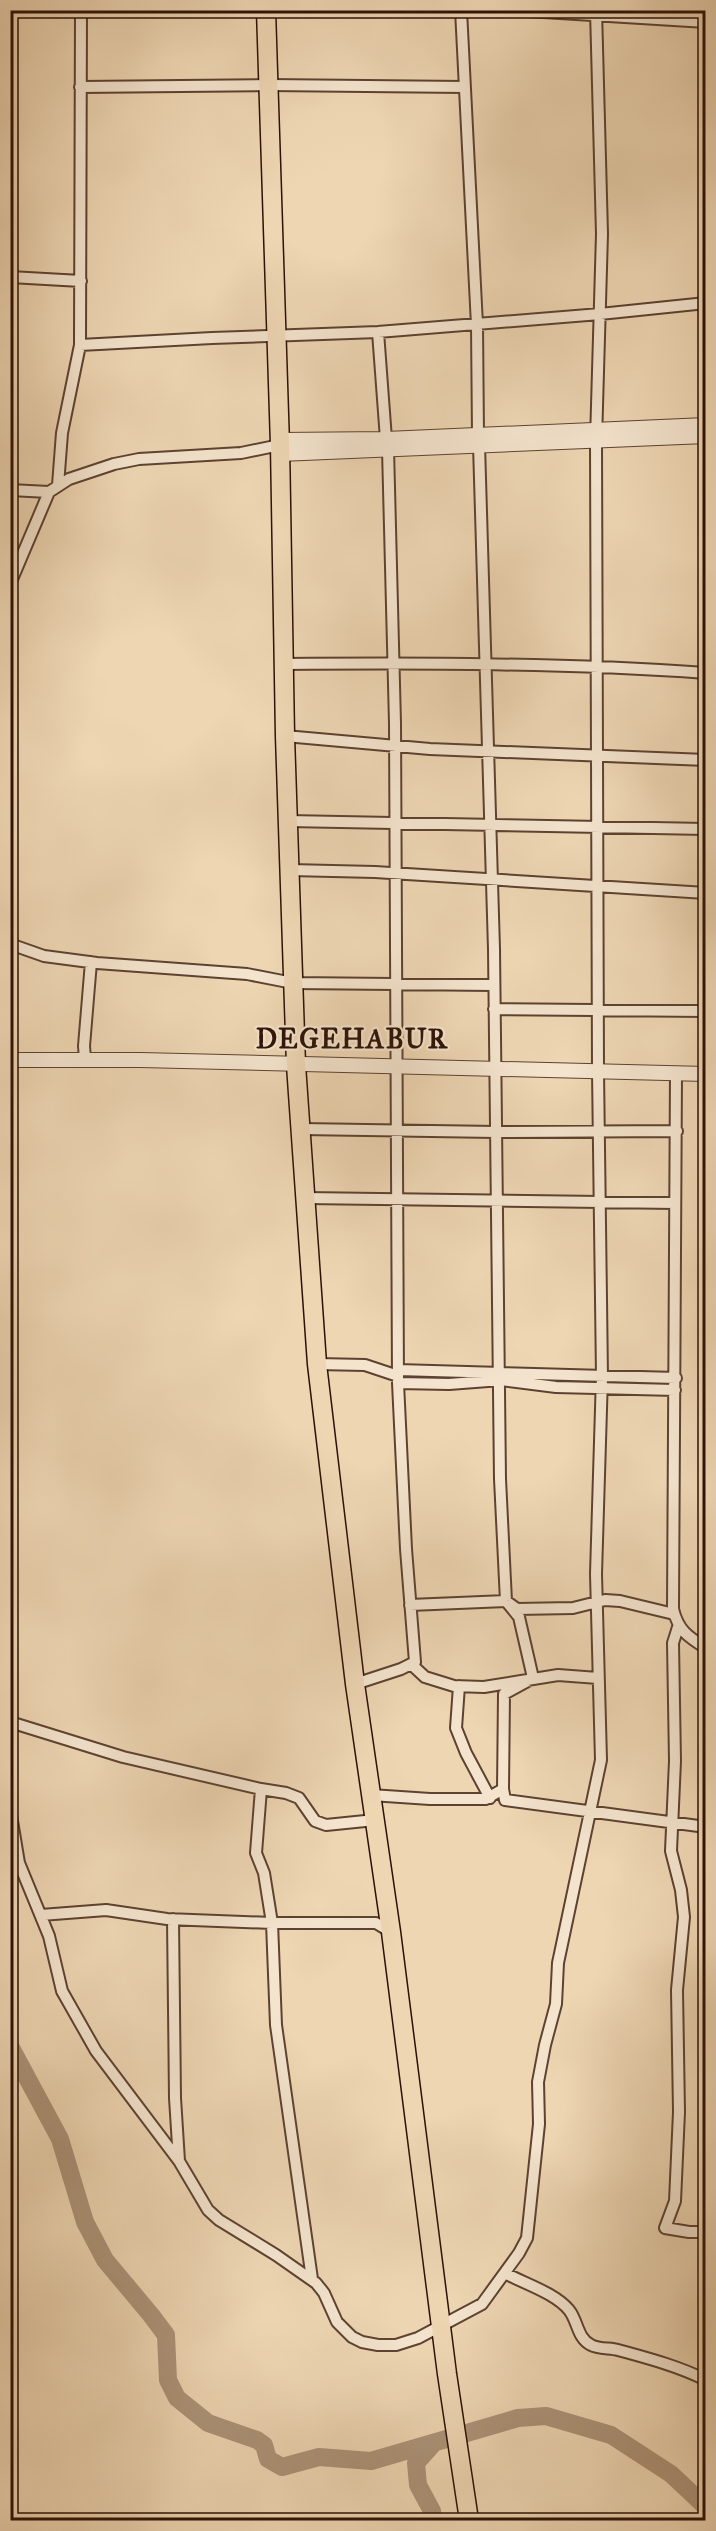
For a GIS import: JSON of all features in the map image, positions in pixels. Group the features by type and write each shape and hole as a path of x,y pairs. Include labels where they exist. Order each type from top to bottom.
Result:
{"highway":[{"path":"266,10 296,1065 317,1364 355,1684 391,1932 447,2374 468,2515"}],"street":[{"path":"10,584 53,488 80,345 81,10"},
{"path":"461,10 477,325 478,440 492,880 500,1479 506,1601 519,1617 533,1678"},
{"path":"511,10 596,13 705,22"},
{"path":"10,1809 19,1863 41,1915 62,1991 96,2051 179,2162 208,2210 219,2220 312,2279 324,2293 337,2322 352,2337 362,2342 396,2345 418,2338 482,2304 527,2238 539,2124 538,2082 556,2004 558,1963 601,1760 597,1602 602,1376 598,1071 596,434 602,234 596,13"},
{"path":"80,87 268,85 465,87"},
{"path":"10,277 81,282"},
{"path":"80,345 378,332 705,303"},
{"path":"355,1684 416,1662 410,1605 398,1376 394,663 387,444 378,332"},
{"path":"10,490 53,488 89,471 139,459 241,453 280,446 478,440 705,425"},
{"path":"596,434 705,436"},
{"path":"284,664 597,666 705,673"},
{"path":"285,736 395,746 705,760"},
{"path":"288,821 705,829"},
{"path":"290,870 396,874 705,894"},
{"path":"10,944 44,956 122,966 247,974 293,983 494,985"},
{"path":"85,1059 84,1046 91,962"},
{"path":"494,1009 705,1011"},
{"path":"10,1060 85,1059 705,1074"},
{"path":"676,1073 674,1614 678,1627 685,1635 705,1648"},
{"path":"301,1129 496,1132 677,1131"},
{"path":"305,1197 675,1203"},
{"path":"317,1364 365,1365 398,1376 449,1384 500,1377 556,1374 676,1378"},
{"path":"398,1376 450,1371 556,1387 675,1390"},
{"path":"449,1384 450,1371"},
{"path":"556,1374 556,1387"},
{"path":"410,1605 506,1601 517,1609 573,1608 597,1602 620,1601 674,1614"},
{"path":"678,1627 673,1643 675,1761 671,1851 681,1890 684,1917 677,1990 679,2112 675,2201 665,2228 705,2232"},
{"path":"411,1664 425,1677 459,1686 484,1687 533,1678 546,1679 567,1675 598,1678"},
{"path":"533,1678 504,1694 503,1789 505,1800 705,1827"},
{"path":"459,1686 456,1728 466,1753 490,1798"},
{"path":"10,1722 123,1757 286,1793 299,1798 315,1821 326,1825 375,1820"},
{"path":"261,1789 256,1853 264,1873 272,1923 276,2025 312,2279"},
{"path":"371,1795 430,1799 490,1798 503,1789"},
{"path":"41,1915 106,1910 173,1919 272,1923 376,1923 391,1932"},
{"path":"173,1919 175,2098 179,2162"},
{"path":"505,2273 557,2300 570,2311 581,2337 592,2346 639,2355 705,2380"}],"waterway":[{"path":"10,2046 60,2139 85,2222 105,2260 166,2335 168,2380 177,2398 208,2423 257,2440 264,2445 268,2459 282,2467 319,2457 371,2461 518,2418 546,2416 611,2435 671,2474 706,2507"},
{"path":"433,2520 432,2511 418,2485 416,2463 434,2443"}],"district":[{"name":"DEGEHABUR","path":"352,1039"}]}
